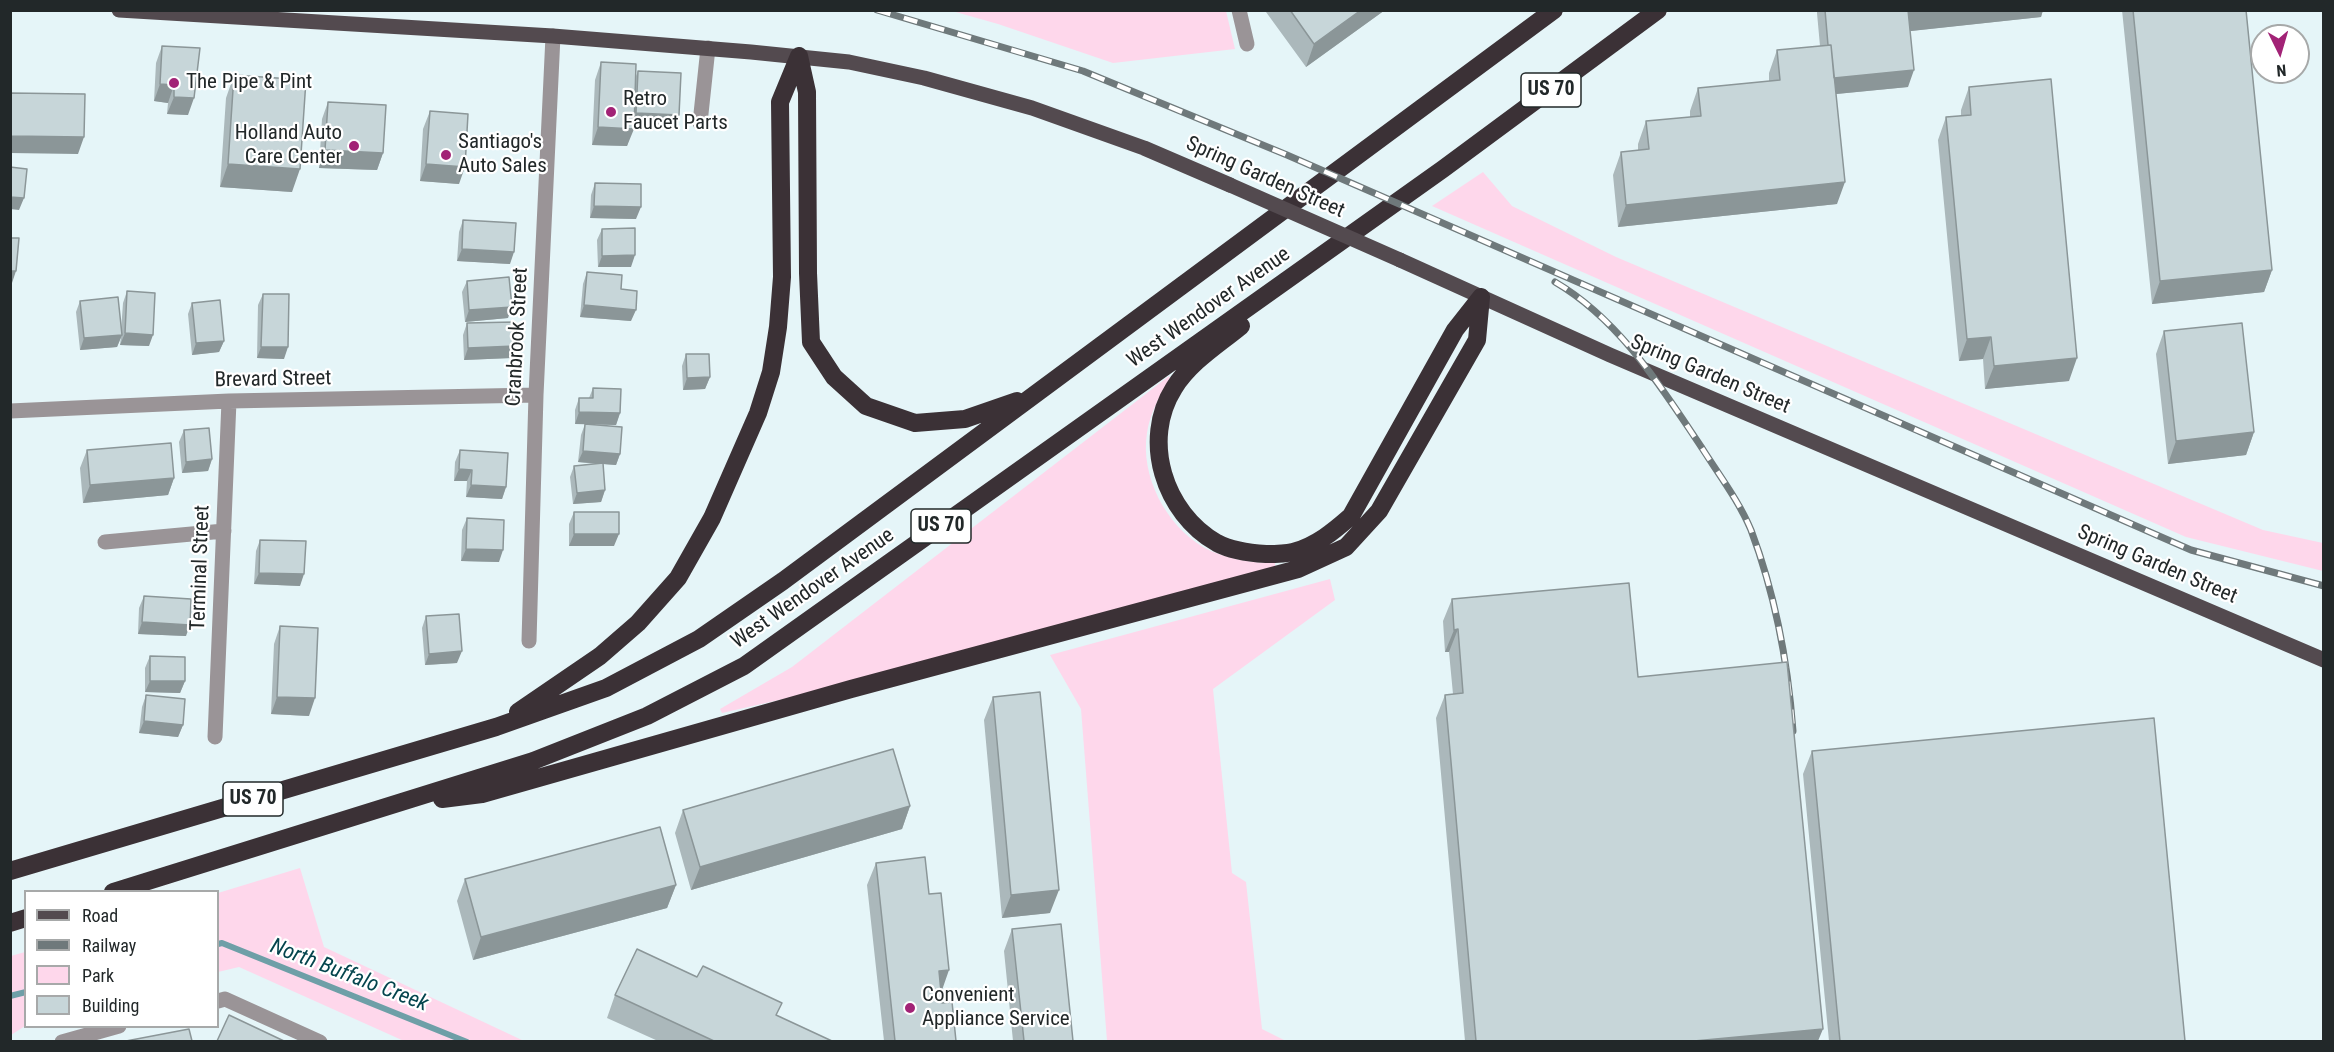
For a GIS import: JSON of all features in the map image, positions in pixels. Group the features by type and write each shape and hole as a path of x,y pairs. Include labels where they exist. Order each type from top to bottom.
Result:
{"highway":[{"name":"West Wendover Avenue","path":"10,871 496,727 606,688 699,639 783,581 1554,10"},
{"name":"West Wendover Avenue","path":"116,890 397,804 553,753 647,716 744,666 1443,169 1658,10"},
{"path":"799,56 807,92 808,273 811,342 834,377 866,406 915,423 965,419 1032,396"},
{"path":"496,727 600,656 638,623 678,578 712,518 758,413 771,372 782,277 780,102 799,56"},
{"path":"1443,169 1211,350 1182,377 1167,401 1161,416 1158,437 1161,471 1176,501 1193,523 1217,543 1252,554 1292,553 1309,547 1333,533 1351,516 1363,498 1455,330 1482,297"},
{"path":"397,804 482,794 840,693 1299,569 1346,547 1379,511 1477,340 1482,297"}],"main road":[{"name":"Spring Garden Street","path":"119,10 554,36 799,56 849,62 975,90 1080,124 1230,185 1610,355 2324,660"}],"street":[{"path":"1239,10 1247,44"},
{"name":"Cranbrook Street","path":"529,641 536,395 554,36"},
{"path":"700,123 708,48"},
{"name":"Brevard Street","path":"10,411 229,401 536,395"},
{"name":"Terminal Street","path":"215,737 229,401"},
{"path":"105,542 224,531"},
{"path":"219,1001 225,999 320,1041"},
{"path":"62,1041 111,1028"}],"green space":[{"path":"952,11 1226,11 1235,49 1113,63"},
{"path":"1483,172 1512,206 1616,257 2263,530 2323,543 2323,571 2186,537 1432,206"},
{"path":"1169,376 1153,411 1147,433 1148,466 1158,498 1178,526 1203,547 1238,560 1275,563 1275,567 801,695 722,713 720,709 792,667"},
{"path":"1330,579 1335,600 1213,689 1232,873 1246,882 1262,1029 1286,1041 1107,1041 1081,709 1050,655"},
{"path":"300,868 324,947 524,1041 404,1041 239,967 219,972 219,893"},
{"path":"24,952 24,1027 11,1035 11,956"}],"building":[{"path":"1290,10 1361,10 1314,44"},
{"path":"1825,10 1908,10 1914,70 1834,78"},
{"path":"2133,10 2246,10 2250,50 2250,84 2253,84 2272,270 2160,281"},
{"path":"1831,45 1845,182 1626,205 1621,152 1649,149 1646,121 1701,116 1698,88 1780,80 1777,50"},
{"path":"162,46 200,48 194,98 174,97 174,85 160,84"},
{"path":"601,62 636,64 634,129 598,127"},
{"path":"638,71 681,73 679,115 636,113"},
{"path":"234,75 306,80 300,169 228,164"},
{"path":"2051,79 2077,358 1994,366 1991,337 1967,339 1946,117 1971,115 1969,87"},
{"path":"10,93 85,94 84,137 10,136"},
{"path":"328,102 386,105 383,153 325,150"},
{"path":"430,111 468,114 465,167 426,164"},
{"path":"10,167 27,169 24,198 10,197"},
{"path":"595,183 641,184 641,207 594,206"},
{"path":"463,220 516,223 514,252 462,249"},
{"path":"635,228 635,255 602,256 602,229"},
{"path":"10,238 19,238 16,271 10,271"},
{"path":"587,272 622,275 621,289 637,291 636,310 584,305"},
{"path":"509,277 512,307 469,310 467,281"},
{"path":"127,291 155,293 153,335 125,333"},
{"path":"263,294 289,294 288,347 261,347"},
{"path":"118,297 122,335 84,338 80,301"},
{"path":"220,300 224,341 196,343 192,303"},
{"path":"514,322 515,346 468,348 467,323"},
{"path":"2242,323 2254,432 2176,441 2164,331"},
{"path":"686,354 709,354 710,377 687,378"},
{"path":"593,388 621,389 620,413 579,412 579,398 593,398"},
{"path":"585,424 622,427 620,454 583,451"},
{"path":"209,428 212,459 186,462 184,430"},
{"path":"171,443 174,478 90,485 87,450"},
{"path":"460,450 508,453 506,487 471,485 472,470 459,469"},
{"path":"603,463 605,490 577,493 574,466"},
{"path":"574,512 619,512 619,534 574,534"},
{"path":"467,518 504,520 503,550 466,549"},
{"path":"260,540 306,541 304,574 259,573"},
{"path":"1629,583 1638,677 1787,662 1823,1029 1694,1041 1476,1041 1445,695 1463,693 1458,629 1454,630 1452,599"},
{"path":"144,596 191,599 190,625 142,622"},
{"path":"459,614 462,651 429,654 426,616"},
{"path":"280,626 318,628 315,698 277,697"},
{"path":"150,656 185,657 185,681 150,681"},
{"path":"1040,692 1059,890 1011,895 993,697"},
{"path":"146,695 185,699 183,725 144,721"},
{"path":"2154,718 2185,1041 1840,1041 1812,751"},
{"path":"893,749 910,806 700,867 683,810"},
{"path":"660,827 676,885 481,937 465,879"},
{"path":"925,857 929,894 941,893 949,970 939,971 942,1003 952,1002 956,1041 895,1041 876,863"},
{"path":"1061,924 1073,1041 1024,1041 1012,929"},
{"path":"637,949 697,977 703,966 782,1003 776,1015 832,1041 714,1041 615,995"},
{"path":"229,1015 284,1041 217,1041"},
{"path":"189,1029 192,1041 126,1041"}],"waterway":[{"name":"North Buffalo Creek","path":"219,944 222,943 467,1042"},
{"name":"North Buffalo Creek","path":"10,996 24,992"}],"railway":[{"path":"877,10 1083,71 1287,155 2191,550 2324,586"},
{"path":"1555,282 1600,315 1638,356 1741,509 1751,530 1774,604 1788,680 1793,731"}],"place":[{"name":"The Pipe & Pint","path":"174,83"},
{"name":"Retro Faucet Parts","path":"611,112"},
{"name":"Holland Auto Care Center","path":"354,146"},
{"name":"Santiago's Auto Sales","path":"446,155"},
{"name":"Convenient Appliance Service","path":"910,1008"}]}
